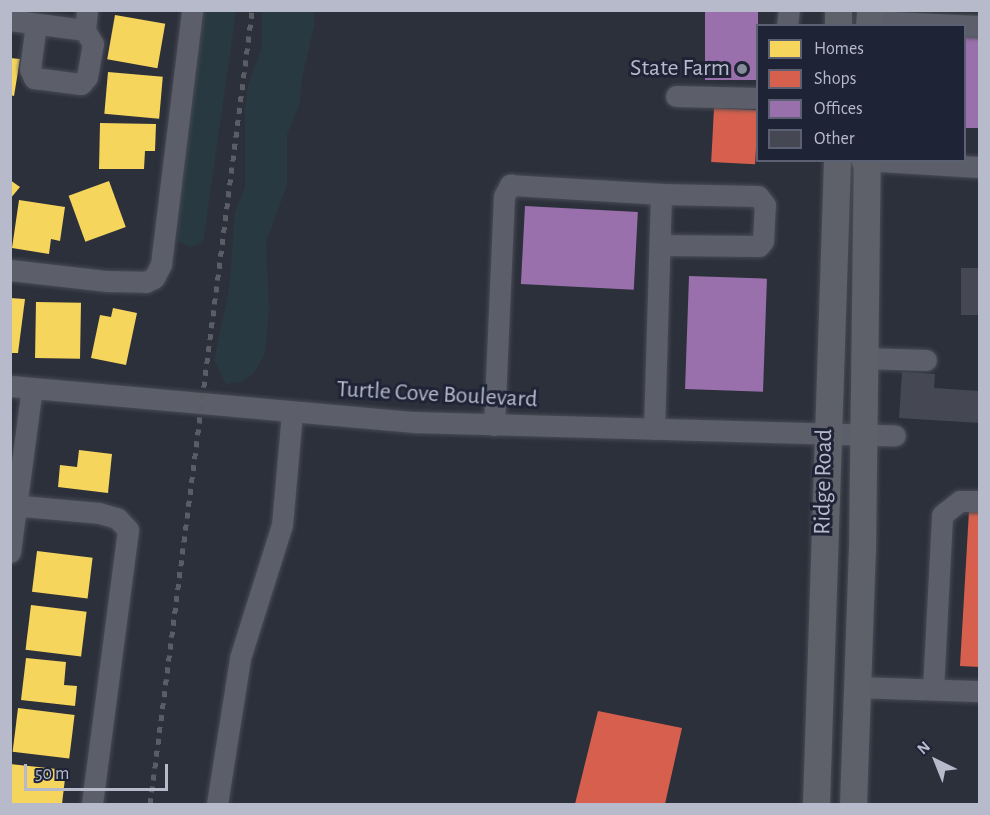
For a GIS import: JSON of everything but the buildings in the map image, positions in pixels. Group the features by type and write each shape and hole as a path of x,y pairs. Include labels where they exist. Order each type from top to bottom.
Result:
{"main road":[{"name":"Ridge Road","path":"816,804 825,434 837,162"},
{"name":"Ridge Road","path":"853,804 858,687 865,162"}],"street":[{"path":"10,270 107,280 146,282 154,278 161,264 192,10"},
{"path":"870,19 949,24"},
{"path":"10,20 36,24 86,20 93,44 87,77 81,84 34,78 30,69 36,24"},
{"path":"676,96 756,98"},
{"path":"884,162 980,167"},
{"path":"494,425 506,188 510,185 661,194 758,196 765,205 763,240 759,246 660,245"},
{"path":"654,429 661,194"},
{"path":"864,358 926,360"},
{"name":"Turtle Cove Boulevard","path":"10,386 292,412 494,425 895,435"},
{"path":"10,552 14,505 32,388"},
{"path":"217,804 240,658 282,525 292,412"},
{"path":"933,689 942,515 960,501 980,501"},
{"path":"14,505 99,513 117,518 128,530 92,804"},
{"path":"858,687 980,691"}],"shaded area":[{"path":"204,11 236,11 203,243 189,247 178,241 179,208"},
{"path":"262,11 314,11 314,26 302,78 300,103 287,135 287,185 266,242 269,308 265,353 254,373 241,382 226,384 214,360 229,290 235,212 245,187 245,110 248,85 262,47"}],"railway":[{"path":"150,804 252,10"}],"place":[{"name":"State Farm","path":"742,69"}]}
